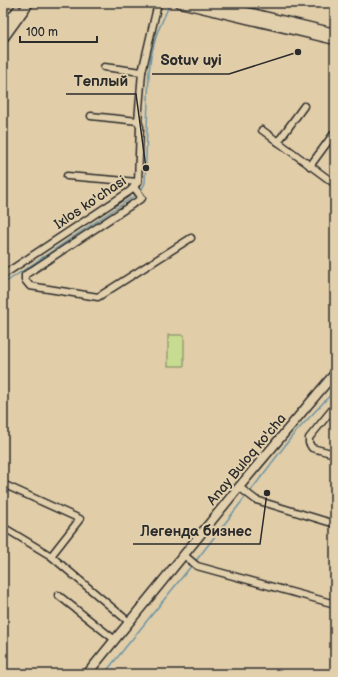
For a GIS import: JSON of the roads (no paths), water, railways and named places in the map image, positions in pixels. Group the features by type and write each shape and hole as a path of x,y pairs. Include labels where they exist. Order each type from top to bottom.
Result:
{"main road":[{"path":"3,29 23,3"},
{"path":"3,39 30,3"},
{"path":"180,3 335,40"},
{"path":"210,3 335,33"},
{"name":"Anay Buloq ko'cha","path":"87,674 129,622 186,557 335,373"}],"street":[{"name":"Ixlos ko'chasi","path":"3,275 138,190 140,126 138,121 142,72 158,3"},
{"path":"104,67 142,72"},
{"path":"278,142 304,106"},
{"path":"91,116 138,121"},
{"path":"262,130 335,184"},
{"path":"310,166 335,132"},
{"path":"67,176 138,190"},
{"path":"138,190 25,275 24,280 30,286 98,297 191,238"},
{"path":"335,406 309,438 309,443 312,448 335,454"},
{"path":"3,484 80,519 51,556"},
{"path":"241,489 256,500 335,524"},
{"path":"3,527 51,556 129,622"},
{"path":"186,557 195,565 335,604"},
{"path":"58,595 114,640"}],"waterway":[{"path":"141,191 145,183 149,72 151,56 157,33 169,6"},
{"path":"3,284 137,194"},
{"path":"249,493 293,435 335,390"},
{"path":"195,562 246,496"},
{"path":"104,674 192,565"}],"place":[{"name":"Sotuv uyi","path":"298,52"},
{"name":"Теплый","path":"146,168"},
{"name":"Легенда бизнес","path":"267,493"}]}
